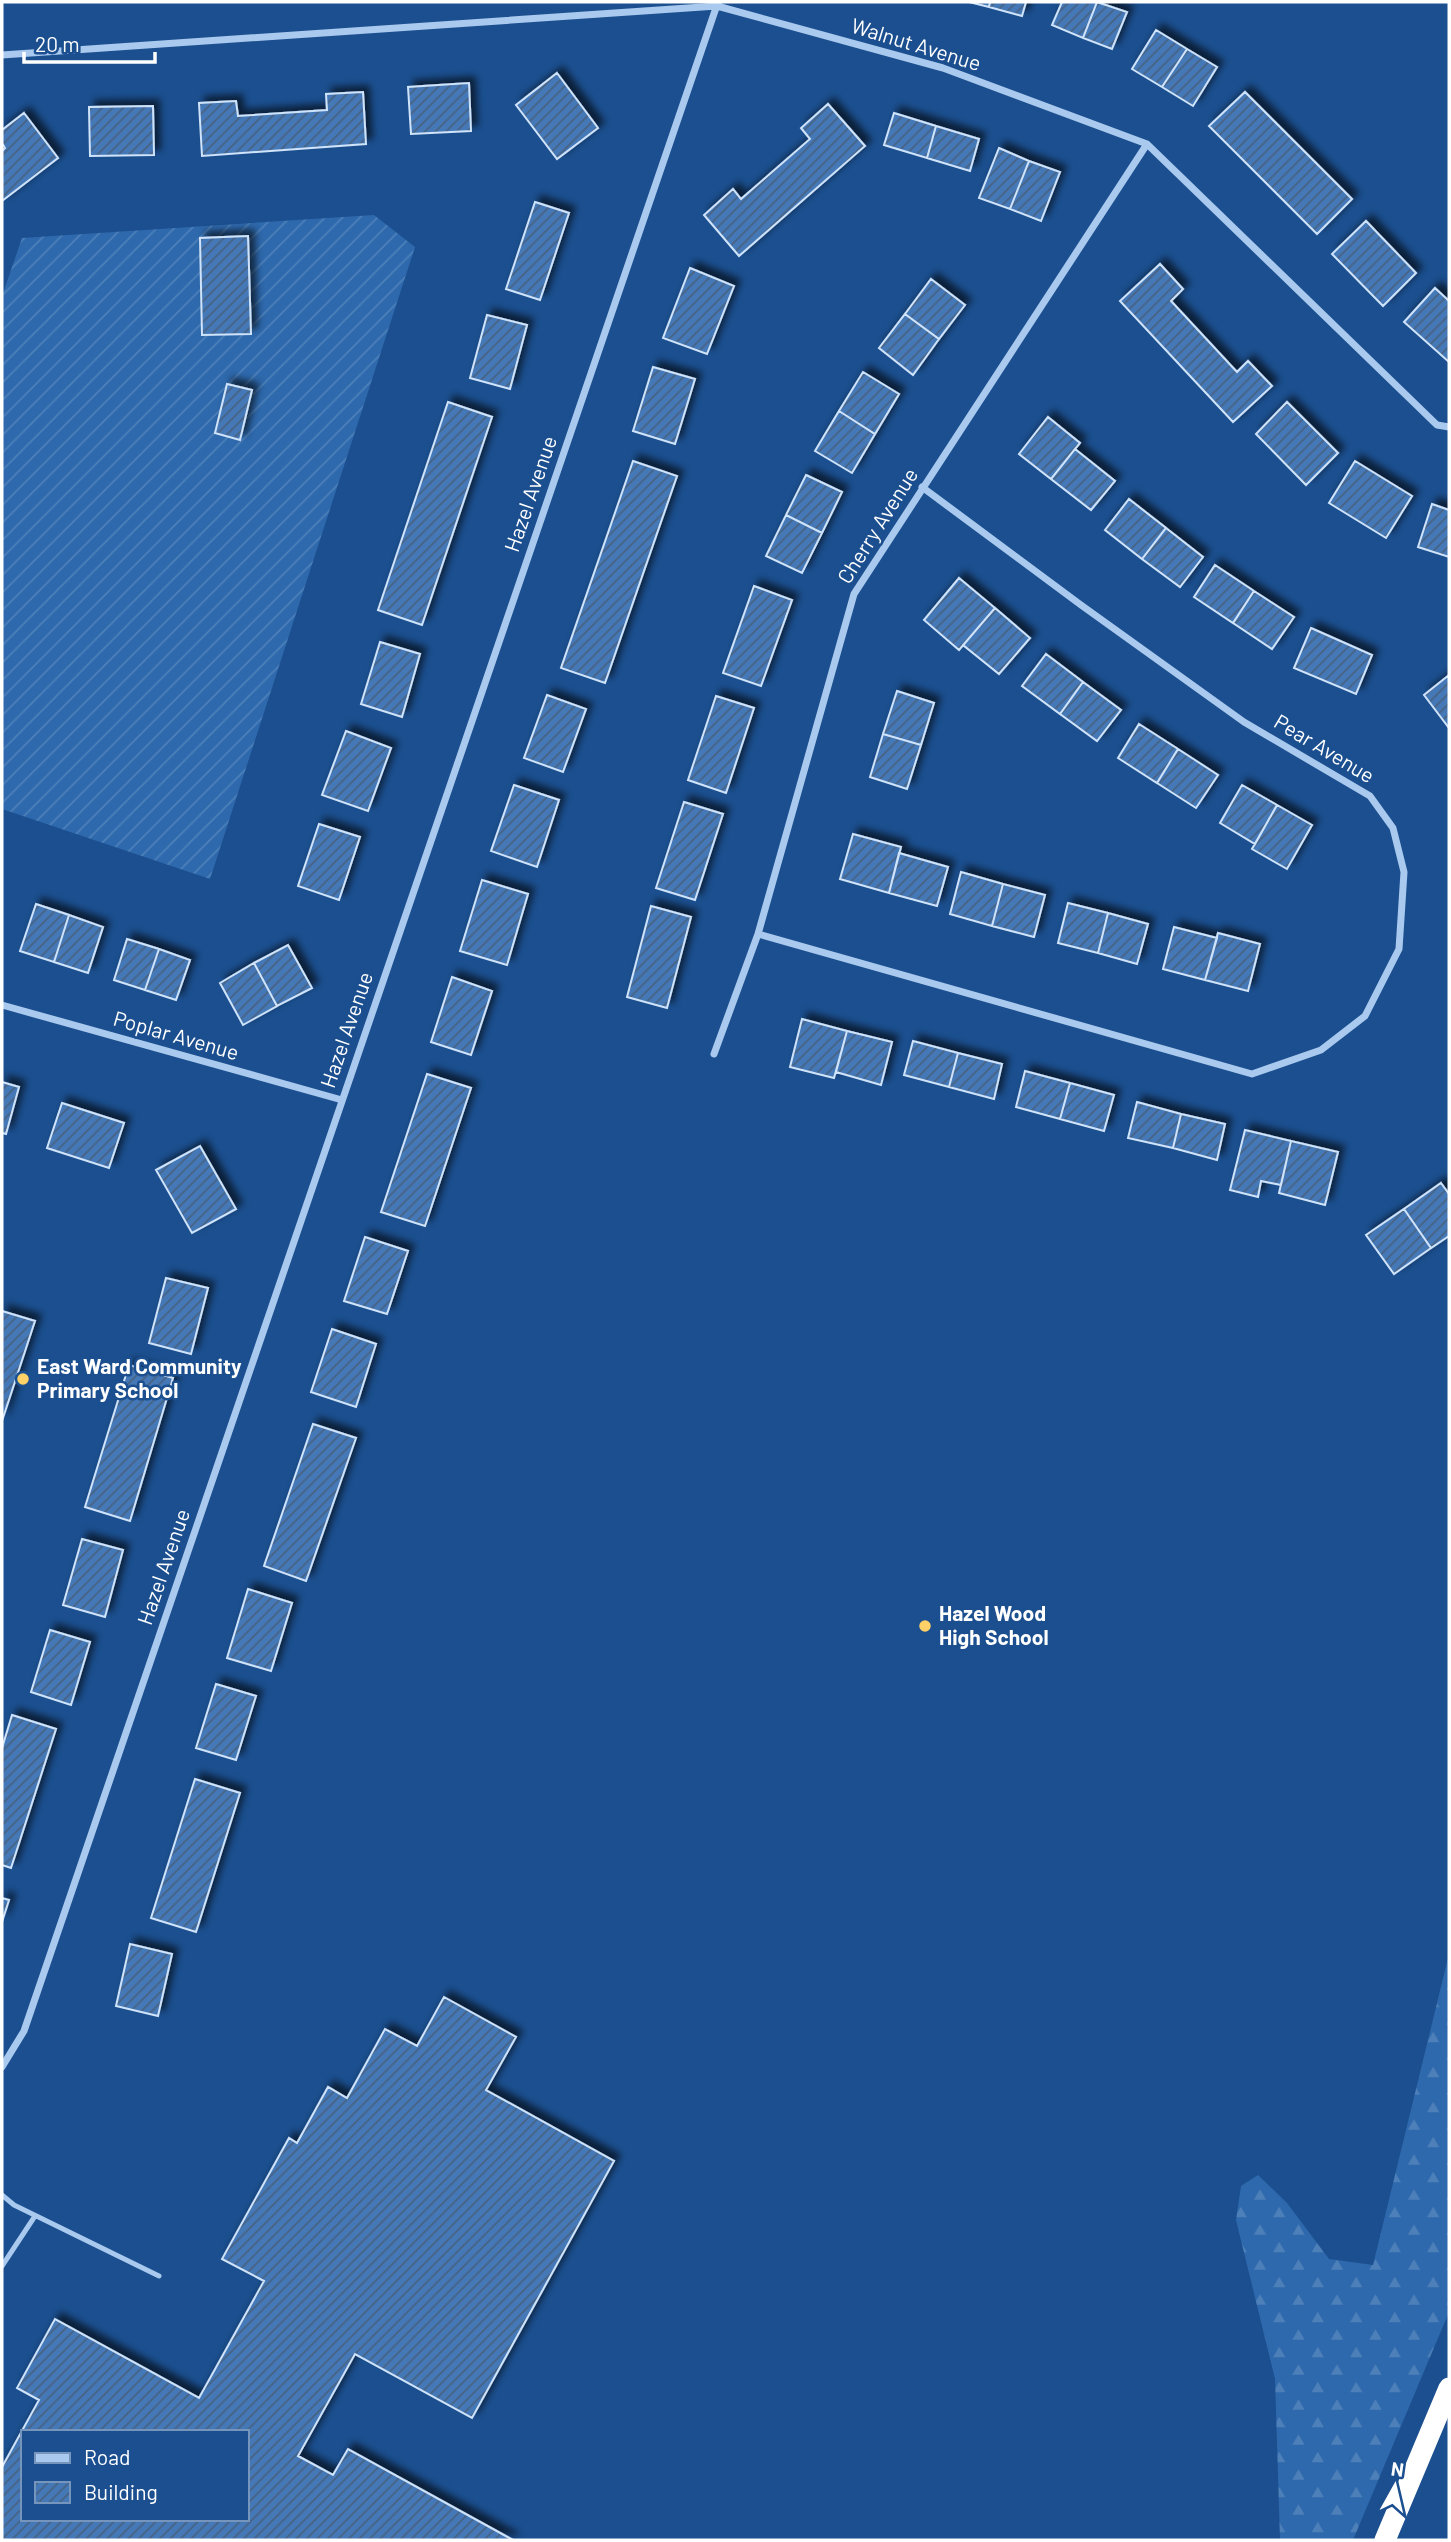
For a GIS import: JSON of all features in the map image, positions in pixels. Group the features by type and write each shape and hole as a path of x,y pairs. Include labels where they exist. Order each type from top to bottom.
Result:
{"highway":[{"path":"1385,2540 1449,2388"}],"street":[{"name":"Walnut Avenue","path":"2,55 717,4 943,68 1147,144 1437,425 1449,427"},
{"name":"Hazel Avenue","path":"2,2067 24,2031 717,4"},
{"name":"Cherry Avenue","path":"714,1054 758,934 854,594 1147,144"},
{"name":"Pear Avenue","path":"758,934 1252,1074 1321,1050 1365,1016 1399,949 1404,872 1393,828 1370,796 1244,722 922,487"},
{"name":"Poplar Avenue","path":"2,1005 341,1100"}],"lane":[{"path":"2,2195 35,2216 159,2276"},
{"path":"2,2266 35,2216"}],"green space":[{"path":"374,215 415,247 210,879 2,809 2,296 22,238"},
{"path":"1449,1954 1449,2312 1353,2540 1280,2540 1275,2379 1236,2220 1241,2186 1258,2175 1287,2203 1329,2259 1373,2265"}],"building":[{"path":"969,2 990,2 989,7"},
{"path":"990,2 1026,2 1022,16 989,7"},
{"path":"1062,2 1097,2 1083,38 1052,25"},
{"path":"1097,2 1127,12 1112,49 1083,38"},
{"path":"1156,30 1187,49 1162,87 1132,69"},
{"path":"1187,49 1217,67 1193,106 1162,87"},
{"path":"557,73 598,128 557,159 516,105"},
{"path":"469,83 471,131 411,134 408,87"},
{"path":"363,92 366,144 202,156 199,103 236,101 238,116 327,110 326,94"},
{"path":"1245,92 1352,199 1317,234 1209,126"},
{"path":"828,104 865,146 739,256 704,215 733,189 741,199 810,139 801,128"},
{"path":"153,106 154,155 90,156 89,107"},
{"path":"24,113 58,158 2,201 2,151 5,148 2,143 2,130"},
{"path":"894,113 936,126 927,158 884,145"},
{"path":"936,126 979,139 970,171 927,158"},
{"path":"999,148 1029,161 1010,209 979,198"},
{"path":"1029,161 1060,172 1041,221 1010,209"},
{"path":"535,202 569,213 540,300 506,289"},
{"path":"1366,221 1416,273 1383,306 1332,254"},
{"path":"248,236 251,334 202,335 200,238"},
{"path":"1160,264 1183,289 1171,301 1237,372 1248,361 1272,386 1233,422 1120,301"},
{"path":"690,268 734,286 707,354 663,338"},
{"path":"931,279 965,305 939,339 905,314"},
{"path":"1435,288 1449,301 1449,362 1404,322"},
{"path":"905,314 939,339 913,375 879,348"},
{"path":"487,315 527,325 510,389 470,378"},
{"path":"653,367 695,379 675,444 633,431"},
{"path":"863,372 899,394 875,434 839,411"},
{"path":"227,384 252,390 240,440 215,433"},
{"path":"448,402 492,417 422,625 378,610"},
{"path":"1287,402 1338,453 1306,485 1256,434"},
{"path":"839,411 875,434 852,473 815,451"},
{"path":"1048,417 1080,443 1051,479 1019,454"},
{"path":"1075,449 1115,481 1091,510 1051,479"},
{"path":"633,461 677,476 605,683 561,668"},
{"path":"1355,461 1412,496 1386,538 1329,503"},
{"path":"806,475 842,492 822,533 786,515"},
{"path":"1129,499 1166,528 1142,559 1105,530"},
{"path":"1432,504 1449,510 1449,557 1418,547"},
{"path":"786,515 822,533 802,573 766,556"},
{"path":"1166,528 1203,557 1180,587 1142,559"},
{"path":"1215,565 1254,591 1233,623 1194,597"},
{"path":"959,578 995,608 959,650 924,620"},
{"path":"754,586 792,600 761,686 723,673"},
{"path":"1254,591 1294,617 1272,649 1233,623"},
{"path":"995,608 1030,638 999,674 963,645"},
{"path":"1311,628 1372,655 1356,694 1294,668"},
{"path":"380,642 420,654 402,717 361,704"},
{"path":"1046,654 1083,682 1060,714 1022,686"},
{"path":"1449,675 1449,728 1424,695"},
{"path":"1083,682 1121,710 1097,741 1060,714"},
{"path":"897,691 934,703 921,745 883,734"},
{"path":"547,695 586,709 563,772 524,758"},
{"path":"716,696 754,708 726,793 688,780"},
{"path":"1139,724 1178,749 1157,783 1118,758"},
{"path":"346,731 391,748 368,811 322,795"},
{"path":"883,734 921,745 907,789 870,777"},
{"path":"1178,749 1218,775 1196,808 1157,783"},
{"path":"514,785 559,800 537,867 491,851"},
{"path":"1242,785 1277,805 1255,844 1220,823"},
{"path":"684,802 723,814 695,900 656,888"},
{"path":"1277,805 1312,825 1287,869 1252,849"},
{"path":"319,824 360,837 339,900 298,886"},
{"path":"853,834 901,847 889,893 840,879"},
{"path":"899,853 948,867 937,906 889,893"},
{"path":"961,872 1003,884 992,926 950,914"},
{"path":"482,880 528,894 507,965 460,951"},
{"path":"1003,884 1045,895 1034,937 992,926"},
{"path":"1068,903 1108,913 1098,953 1058,943"},
{"path":"36,904 69,915 54,962 20,951"},
{"path":"651,906 691,917 667,1008 627,997"},
{"path":"1108,913 1148,924 1137,964 1098,953"},
{"path":"69,915 103,927 88,973 54,962"},
{"path":"1174,927 1217,938 1205,980 1163,969"},
{"path":"1218,933 1260,944 1248,991 1205,980"},
{"path":"127,939 159,949 145,990 114,980"},
{"path":"288,945 312,988 277,1006 254,963"},
{"path":"159,949 190,960 176,1000 145,990"},
{"path":"254,963 277,1006 243,1025 220,983"},
{"path":"452,977 492,991 471,1055 431,1042"},
{"path":"802,1019 847,1031 834,1078 790,1067"},
{"path":"847,1031 892,1042 881,1085 836,1072"},
{"path":"913,1041 958,1053 949,1087 904,1075"},
{"path":"958,1053 1002,1064 994,1099 949,1087"},
{"path":"1025,1071 1070,1083 1060,1119 1016,1107"},
{"path":"427,1074 471,1088 425,1226 381,1212"},
{"path":"2,1082 19,1087 6,1134 2,1133"},
{"path":"1070,1083 1114,1095 1104,1131 1060,1119"},
{"path":"1137,1102 1181,1114 1173,1148 1128,1138"},
{"path":"62,1103 124,1123 109,1168 47,1148"},
{"path":"1181,1114 1225,1124 1217,1160 1173,1148"},
{"path":"1245,1130 1291,1141 1281,1185 1261,1181 1258,1197 1230,1190"},
{"path":"1291,1141 1338,1152 1325,1205 1279,1193"},
{"path":"200,1146 236,1209 192,1233 156,1170"},
{"path":"1441,1183 1449,1194 1449,1236 1431,1248 1404,1209"},
{"path":"1404,1209 1431,1248 1394,1274 1366,1235"},
{"path":"365,1237 408,1251 387,1314 344,1301"},
{"path":"166,1278 208,1288 191,1354 149,1343"},
{"path":"2,1311 35,1321 2,1421"},
{"path":"332,1329 376,1344 356,1407 311,1392"},
{"path":"129,1365 173,1378 130,1521 85,1507"},
{"path":"313,1424 356,1438 306,1581 264,1566"},
{"path":"82,1539 123,1550 105,1617 63,1605"},
{"path":"248,1589 292,1603 271,1671 227,1658"},
{"path":"50,1630 90,1642 71,1705 31,1692"},
{"path":"216,1684 256,1696 236,1760 196,1748"},
{"path":"12,1715 56,1729 11,1868 2,1865 2,1748"},
{"path":"195,1779 240,1793 196,1932 151,1918"},
{"path":"2,1898 9,1900 2,1922"},
{"path":"130,1944 172,1954 158,2016 116,2006"},
{"path":"444,1997 516,2037 486,2090 614,2161 472,2418 355,2354 298,2456 333,2475 348,2449 513,2540 2,2540 2,2467 21,2433 21,2521 248,2521 248,2430 22,2430 39,2400 17,2388 55,2319 199,2398 264,2281 222,2259 289,2138 297,2143 328,2087 347,2098 385,2029 417,2046"}],"place":[{"name":"East Ward Community Primary School","path":"23,1379"},
{"name":"Hazel Wood High School","path":"925,1626"}]}
